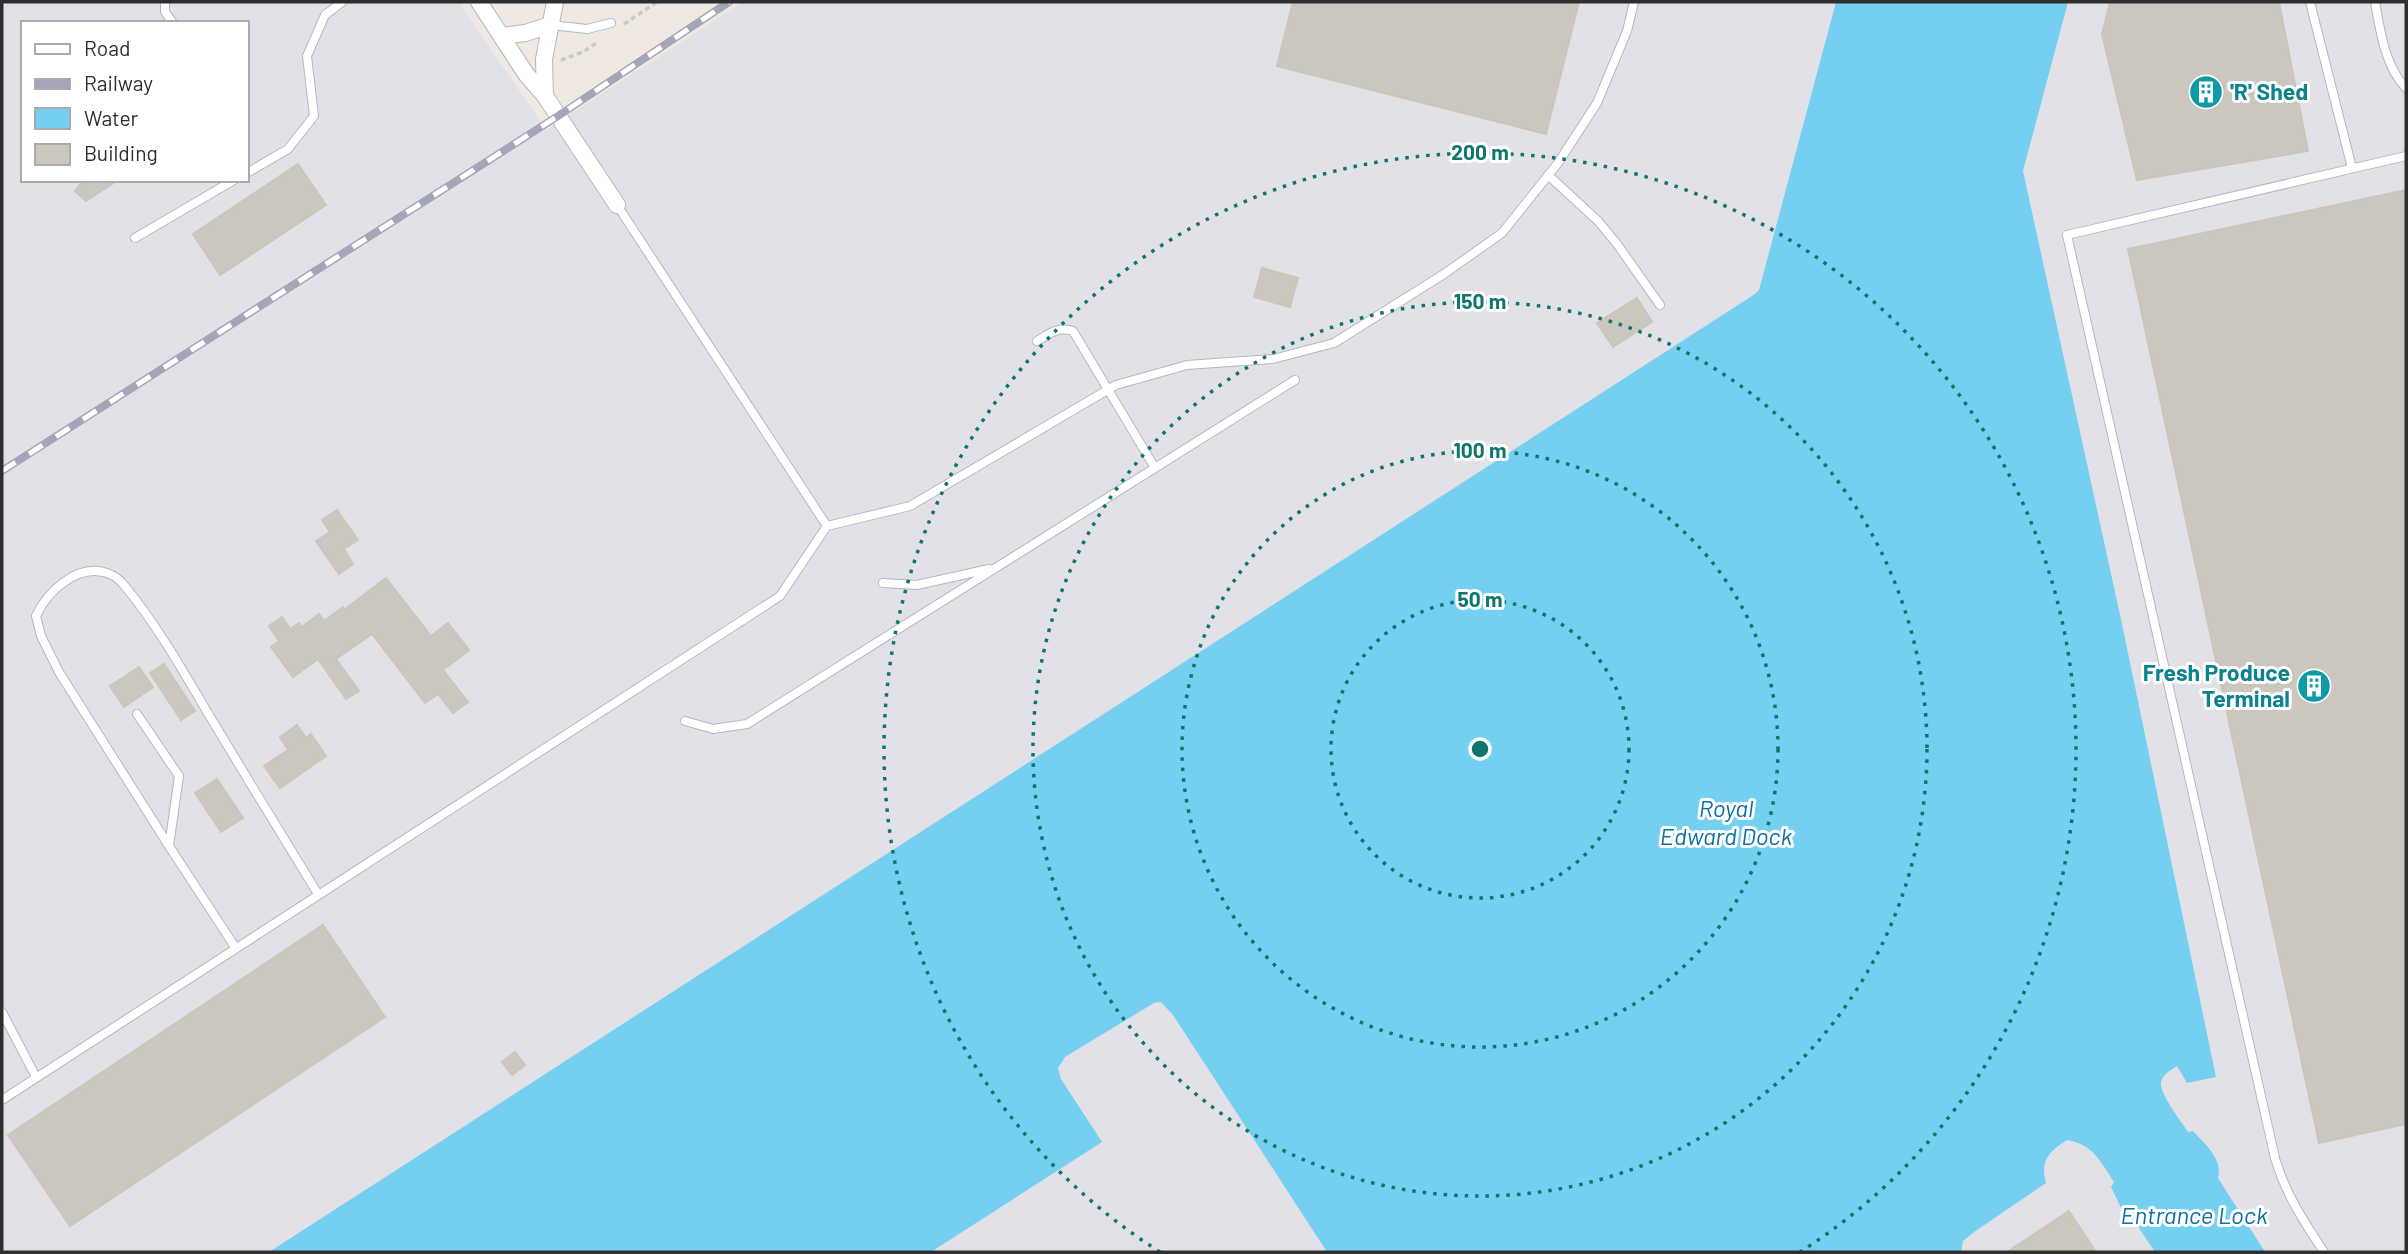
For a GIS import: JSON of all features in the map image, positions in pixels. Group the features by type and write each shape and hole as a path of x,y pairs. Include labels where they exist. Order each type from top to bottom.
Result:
{"street":[{"path":"480,2 526,74 544,96 617,205"},
{"path":"544,96 544,59 555,2"},
{"path":"502,36 526,33 551,24"}],"lane":[{"path":"165,2 165,12 172,21"},
{"path":"248,172 288,149 314,116 307,56 325,15 342,2"},
{"path":"2,1100 779,596 827,526 910,506 1116,385 1187,365 1273,359 1334,343 1444,274 1502,233 1548,175 1597,103 1627,31 1634,2"},
{"path":"2310,2 2352,169"},
{"path":"2375,2 2388,56 2406,88"},
{"path":"551,24 587,29 611,23"},
{"path":"2324,1252 2290,1197 2275,1158 2067,235 2406,156"},
{"path":"1548,175 1598,221 1660,305"},
{"path":"135,238 231,182"},
{"path":"617,205 827,526"},
{"path":"1037,341 1057,329 1073,331 1155,468"},
{"path":"685,721 713,729 747,724 1295,380"},
{"path":"883,583 918,585 996,568"},
{"path":"235,947 59,672 41,636 36,616 43,602 52,592 78,574 91,570 108,573 122,582 174,656 318,894"},
{"path":"137,714 179,776 169,846"},
{"path":"2,1012 36,1077"}],"shaded area":[{"path":"2,2 459,2 546,130 743,2 2406,2 2406,1252 2,1252"}],"water":[{"name":"Royal Edward Dock","path":"1836,2 2068,2 2023,171 2122,624 2216,1077 2187,1083 2177,1066 2164,1077 2161,1087 2188,1132 2193,1131 2212,1152 2218,1164 2218,1178 2265,1252 2155,1252 2137,1225 2124,1214 2111,1187 2114,1182 2100,1160 2084,1146 2067,1140 2047,1158 2044,1169 2046,1183 1974,1232 1963,1241 1961,1252 1327,1252 1173,1015 1161,1002 1154,1003 1065,1057 1058,1068 1061,1079 1102,1142 931,1252 269,1252 1755,294 1759,290"}],"building":[{"path":"1293,2 1579,2 1546,134 1277,66"},
{"name":"'R' Shed","path":"2110,2 2279,2 2308,151 2137,180 2102,34"},
{"path":"298,164 326,205 220,275 193,234"},
{"path":"82,182 115,182 86,201 75,191"},
{"name":"Fresh Produce Terminal","path":"2406,190 2406,1124 2319,1143 2128,249"},
{"path":"1262,268 1298,278 1290,307 1254,297"},
{"path":"1637,298 1652,322 1613,347 1597,323"},
{"path":"337,510 358,540 344,549 353,564 339,574 316,541 330,532 322,520"},
{"path":"386,578 431,636 448,623 469,650 443,670 468,702 453,713 438,694 425,703 372,634 336,659 359,691 346,699 318,659 293,677 271,647 279,641 269,626 282,617 290,629 299,623 302,627 319,614 324,621 343,607 344,610"},
{"path":"164,664 195,711 181,720 150,673"},
{"path":"139,667 153,687 124,707 110,686"},
{"path":"297,725 306,738 311,734 326,756 280,788 264,766 288,750 280,737"},
{"path":"217,779 243,818 221,832 195,793"},
{"path":"323,925 385,1017 70,1226 8,1135"},
{"path":"515,1052 525,1065 512,1075 502,1062"},
{"path":"2069,1211 2096,1252 2007,1252"}],"railway":[{"path":"2,471 558,116 729,2"}],"place":[{"name":"'R' Shed","path":"2206,92"},
{"name":"Fresh Produce Terminal","path":"2314,686"}],"water label":[{"name":"Entrance Lock","path":"2194,1216"}]}
